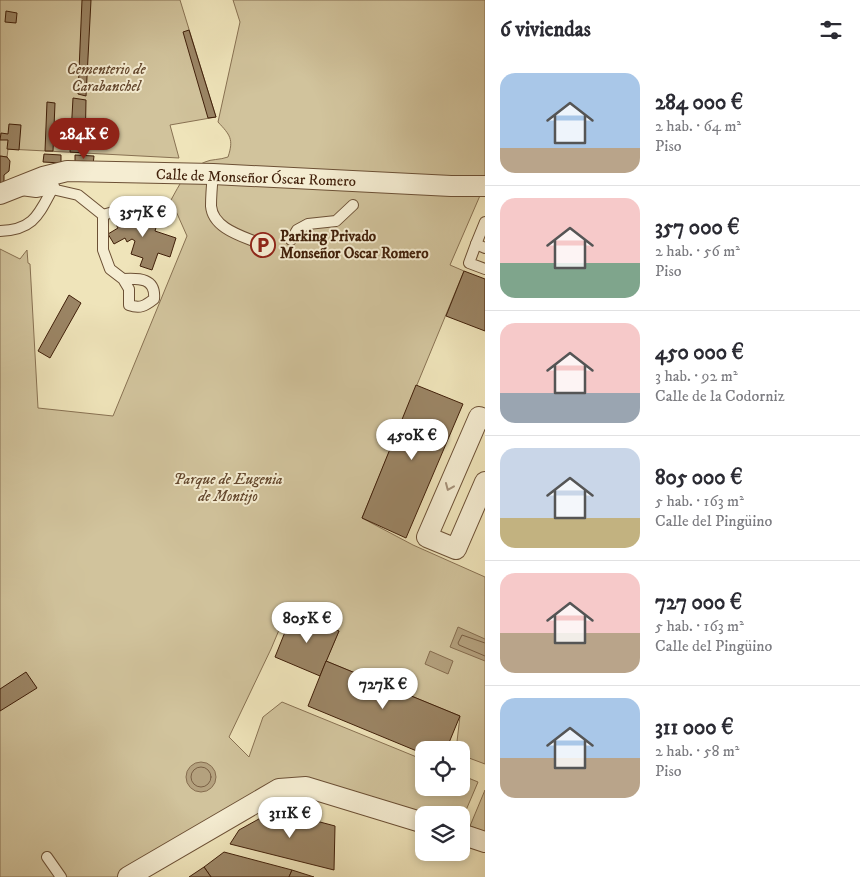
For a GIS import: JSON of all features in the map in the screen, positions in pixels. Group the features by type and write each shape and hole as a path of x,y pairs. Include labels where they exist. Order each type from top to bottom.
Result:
{"street":[{"name":"Calle de Monseñor Óscar Romero","path":"8,191 43,177 67,171 213,174 485,186"},
{"path":"485,420 478,417 427,537 456,549 480,509 485,482"},
{"path":"128,877 279,789 306,787 415,820"},
{"path":"470,837 485,842"}],"lane":[{"path":"0,230 15,230 29,224 38,216 57,181 67,171"},
{"path":"213,174 211,208 216,220 226,229 264,245"},
{"path":"8,191 36,192 52,189 78,195 103,215"},
{"path":"291,240 297,230 308,224 336,221 353,205"},
{"path":"103,215 126,208 144,209 165,221"},
{"path":"103,215 103,250 110,269 123,279"},
{"path":"485,222 481,246 469,263 485,269"},
{"path":"47,857 61,877"}],"green space":[{"name":"Cementerio de Carabanchel","path":"0,0 180,0 216,117 170,125 179,158 8,149 7,157 0,156"},
{"name":"Parque de Eugenia de Montijo","path":"233,0 485,0 485,184 450,265 464,271 362,518 413,545 485,577 485,764 470,758 470,741 457,741 460,716 326,661 339,631 287,611 229,737 249,757 263,717 282,702 415,756 415,796 470,796 470,779 478,782 468,806 415,806 415,813 279,789 135,877 0,877 0,249 20,259 27,250 28,263 30,264 38,408 113,416 187,236 171,200 188,173 207,161 228,157 230,151 230,138 218,122 240,22"},
{"path":"485,790 485,832 470,826"}],"water":[{"path":"458,627 485,639 485,661 450,647"},
{"path":"430,651 453,661 448,674 425,664"},
{"path":"201,762 211,767 216,777 211,787 201,792 191,787 186,777 191,767"}],"building":[{"path":"82,0 91,0 86,96 78,94"},
{"path":"6,11 17,13 16,23 5,22"},
{"path":"189,30 216,117 208,118 183,32"},
{"path":"73,98 86,100 85,153 70,152"},
{"path":"47,102 55,103 53,151 45,151"},
{"path":"9,124 21,125 19,150 7,149 8,140 0,140 1,133 8,134"},
{"path":"44,154 61,155 61,163 43,162"},
{"path":"75,155 94,156 93,165 75,164"},
{"path":"0,156 7,157 10,161 9,171 4,175 4,185 0,185"},
{"path":"140,210 140,217 136,224 141,233 147,217 158,221 155,231 176,238 170,257 158,253 152,270 140,266 143,258 131,254 135,241 132,239 127,242 125,238 114,244 108,234 118,228 115,223 125,218 125,211"},
{"path":"464,271 485,279 485,331 446,316"},
{"path":"69,295 81,303 50,358 38,351"},
{"path":"416,385 463,404 406,538 362,518"},
{"path":"293,612 339,631 320,676 275,657"},
{"path":"326,661 460,716 450,741 415,741 415,750 308,706"},
{"path":"26,672 37,688 0,711 0,689"},
{"path":"275,810 335,826 334,870 230,844 239,830"},
{"path":"224,852 292,870 289,877 211,877 204,867"},
{"path":"204,867 211,877 189,877"},
{"path":"292,870 314,877 289,877"}],"place":[{"name":"Parking Privado Monseñor Oscar Romero","path":"263,245"}]}
